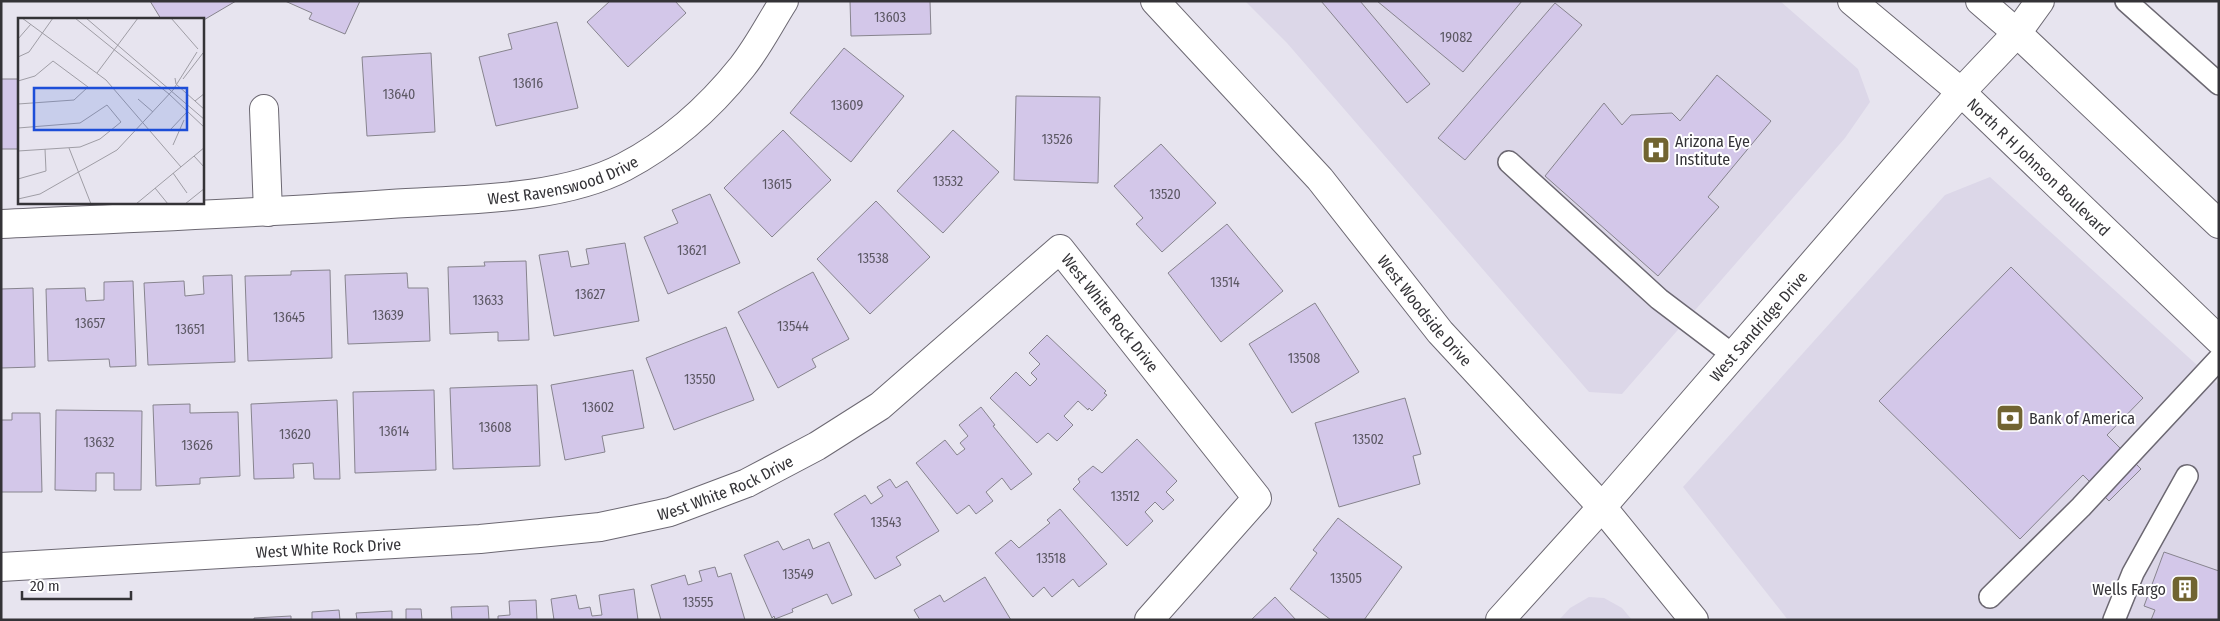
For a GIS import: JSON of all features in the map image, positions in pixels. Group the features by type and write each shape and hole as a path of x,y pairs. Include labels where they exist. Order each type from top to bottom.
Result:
{"street":[{"name":"West Ravenswood Drive","path":"1,224 268,212 523,195 579,183 623,168 658,146 696,117 744,66 784,1"},
{"name":"West Woodside Drive","path":"1155,1 1320,178 1440,332 1602,507 1694,620"},
{"name":"North R H Johnson Boulevard","path":"1852,1 1962,92 2219,340"},
{"path":"1980,1 2017,33 2219,224"},
{"name":"West Sandridge Drive","path":"1500,620 1602,507 1962,92 2017,33 2040,1"},
{"path":"264,109 268,212"},
{"name":"West White Rock Drive","path":"1,567 480,539 600,527 670,512 747,483 817,446 880,406 1060,249 1257,498 1150,620"}],"lane":[{"path":"2126,1 2219,84"},
{"path":"1509,162 1658,299 1733,355"},
{"path":"1990,597 2080,507 2219,359"},
{"path":"2114,620 2133,573 2186,476"}],"shaded area":[{"path":"1245,1 1780,1 1858,69 1870,102 1845,138 1622,394 1589,392 1287,43"},
{"path":"1990,177 2219,385 2219,620 1788,620 1683,487 1945,195"},
{"path":"1589,597 1604,598 1622,608 1632,620 1559,620 1570,608"}],"building":[{"path":"150,1 236,1 204,20 204,18 160,18"},
{"path":"285,1 360,1 345,34 309,19 312,13"},
{"path":"610,1 675,1 686,13 628,67 587,22"},
{"path":"850,1 930,1 931,34 851,36"},
{"path":"1321,1 1360,1 1430,84 1407,103"},
{"path":"1377,1 1522,1 1463,72"},
{"path":"1555,3 1582,25 1465,160 1438,138"},
{"path":"557,22 578,108 496,126 479,57 512,49 508,34"},
{"path":"844,48 904,96 851,162 790,113"},
{"path":"431,53 435,132 367,136 362,57"},
{"name":"Arizona Eye Institute","path":"1717,75 1771,121 1708,197 1719,207 1658,276 1545,176 1604,103 1622,125 1631,115 1672,113 1680,121"},
{"path":"1,79 18,79 18,149 1,149"},
{"path":"1016,96 1100,97 1098,183 1014,180"},
{"path":"783,130 831,180 772,237 724,188"},
{"path":"953,130 999,172 943,233 897,191"},
{"path":"1161,144 1216,203 1162,252 1136,224 1143,218 1114,186"},
{"path":"710,194 740,263 668,294 644,237 678,223 672,210"},
{"path":"876,201 930,257 870,314 817,259"},
{"path":"1227,224 1283,291 1221,342 1168,273"},
{"path":"625,243 639,321 554,336 539,255 568,251 571,267 589,264 586,249"},
{"path":"526,261 529,340 498,341 498,332 450,334 448,267 485,266 484,262"},
{"name":"Bank of America","path":"2011,267 2143,398 2107,435 2141,469 2109,501 2083,475 2020,539 1879,401"},
{"path":"330,270 332,358 248,361 245,276 291,275 291,271"},
{"path":"813,272 849,339 812,359 816,367 778,388 738,312"},
{"path":"407,273 408,288 428,288 430,341 348,344 345,275"},
{"path":"232,275 235,362 148,365 144,283 184,281 185,296 204,294 203,276"},
{"path":"133,281 136,366 110,367 109,359 48,361 46,289 85,288 86,301 104,300 104,282"},
{"path":"33,288 35,367 1,368 1,289"},
{"path":"1315,303 1359,372 1292,413 1249,344"},
{"path":"726,327 754,400 674,430 646,358"},
{"path":"1047,335 1106,391 1104,393 1107,395 1092,411 1089,408 1088,410 1078,401 1064,416 1073,425 1057,441 1048,433 1037,443 990,398 1016,372 1030,386 1037,379 1031,373 1040,364 1029,353"},
{"path":"633,370 644,428 602,436 605,452 565,460 551,385"},
{"path":"537,385 540,466 453,469 450,388"},
{"path":"434,390 436,470 355,473 353,392"},
{"path":"1405,398 1421,454 1413,456 1420,484 1339,507 1315,423"},
{"path":"337,400 340,479 314,479 313,463 293,464 294,478 254,479 251,404"},
{"path":"190,404 190,413 238,412 240,476 200,478 200,484 156,486 153,405"},
{"path":"981,407 995,425 993,426 1032,474 1011,490 1002,478 986,492 993,501 976,514 969,505 957,514 916,463 945,440 957,455 965,449 960,443 968,436 959,425"},
{"path":"56,410 142,411 141,490 114,490 114,473 96,473 96,491 55,490"},
{"path":"12,413 40,413 42,492 1,492 1,420 12,420"},
{"path":"1137,439 1177,481 1166,492 1174,500 1163,510 1155,502 1145,512 1153,521 1127,546 1073,489 1080,482 1078,479 1093,466 1102,473"},
{"path":"890,479 896,488 907,481 939,531 896,557 901,565 875,579 834,514 865,495 871,504 883,496 877,487"},
{"path":"1060,509 1107,564 1079,587 1073,579 1052,597 1044,587 1033,597 995,553 1011,540 1019,548 1050,523 1047,520"},
{"path":"1338,518 1402,567 1364,620 1331,620 1290,589 1317,553 1313,550"},
{"path":"809,539 813,549 829,542 852,595 832,604 827,594 792,609 793,612 775,619 774,616 772,618 744,555 778,541 783,550"},
{"name":"Wells Fargo","path":"2164,552 2219,571 2219,620 2151,620 2155,610 2144,606"},
{"path":"715,567 718,577 731,573 745,620 661,620 651,585 685,575 688,585 702,581 699,571"},
{"path":"985,577 1011,620 920,620 914,610 940,595 944,602"},
{"path":"634,589 638,620 554,620 551,599 576,595 579,609 590,607 592,616 602,615 599,595"},
{"path":"1275,597 1296,620 1251,620"},
{"path":"536,600 537,620 498,620 498,616 510,615 509,601"},
{"path":"488,606 489,620 452,620 451,607"},
{"path":"406,609 421,609 422,620 406,620"},
{"path":"339,610 340,620 312,620 312,612"},
{"path":"392,611 392,620 357,620 356,613"},
{"path":"291,616 291,620 254,620 254,618"}],"place":[{"name":"Arizona Eye Institute","path":"1656,150"},
{"name":"Bank of America","path":"2010,418"},
{"name":"Wells Fargo","path":"2185,589"}]}
